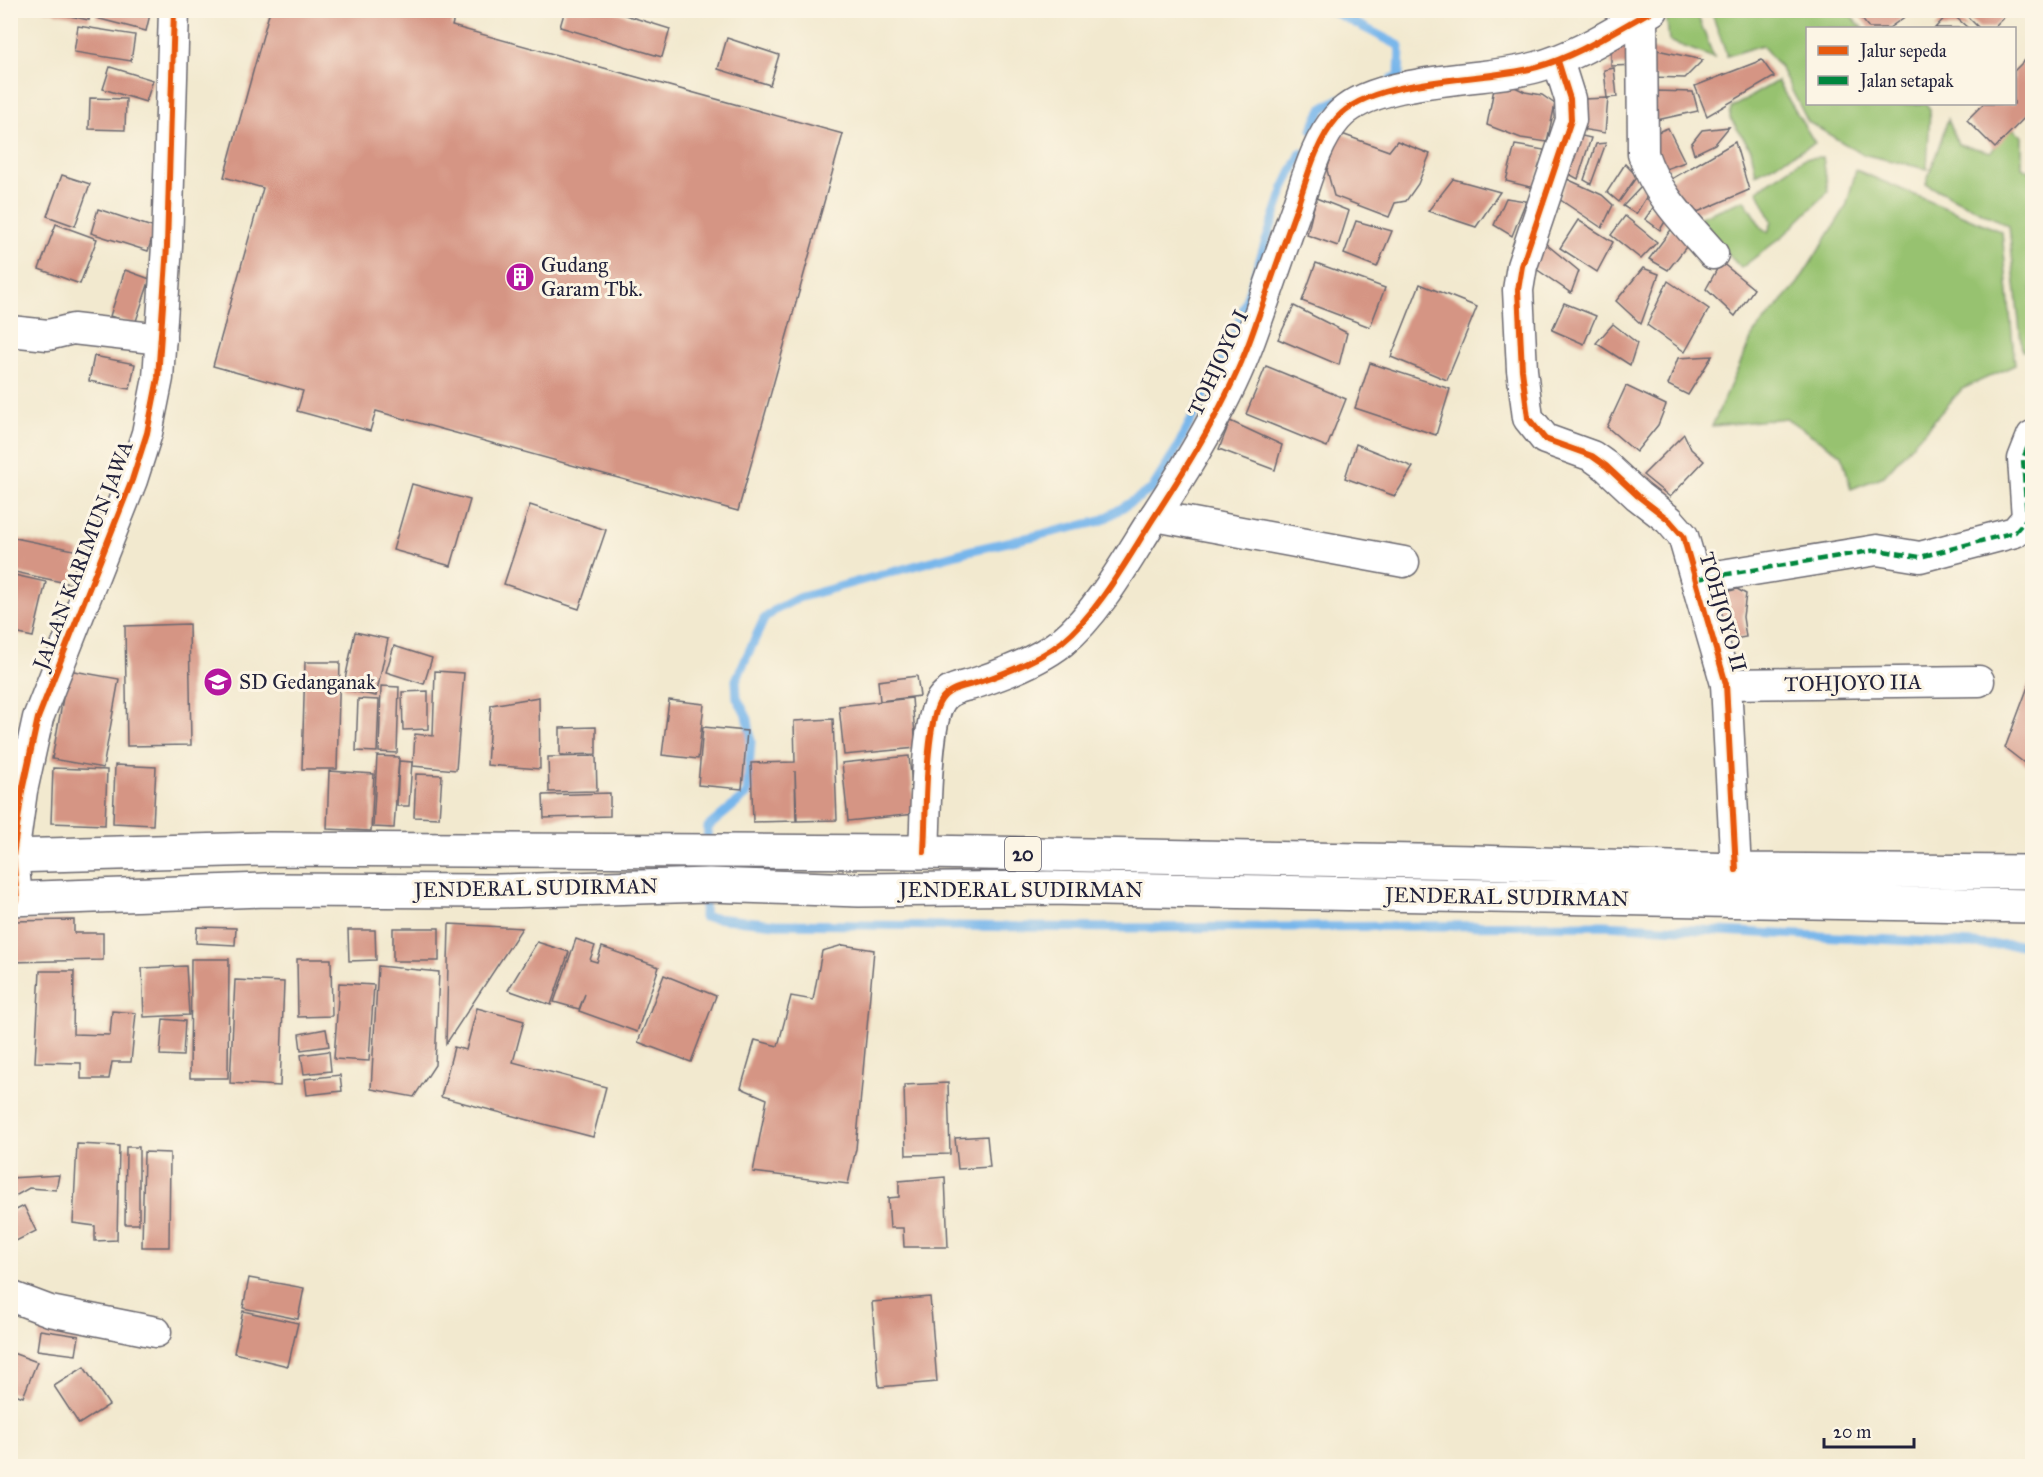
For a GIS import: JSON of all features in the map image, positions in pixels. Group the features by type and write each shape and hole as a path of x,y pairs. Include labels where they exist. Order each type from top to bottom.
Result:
{"highway":[{"name":"JENDERAL SUDIRMAN","path":"12,856 264,849 924,852 1475,862 1736,870 2032,872"},
{"path":"860,852 860,890"},
{"path":"1475,862 1476,897"},
{"name":"JENDERAL SUDIRMAN","path":"14,899 266,890 497,891 709,885 860,890 1048,888 2032,906"}],"street":[{"name":"JALAN KARIMUN JAWA","path":"14,899 12,856 22,791 38,718 132,480 147,433 159,378 167,246 174,10"},
{"path":"1648,13 1643,154 1648,169 1667,201 1713,254"},
{"name":"TOHJOYO I","path":"924,852 931,737 934,716 941,700 953,689 979,682 1041,656 1063,641 1103,594 1155,516 1214,413 1249,344 1316,153 1337,117 1374,95 1442,81 1510,74 1558,61 1648,13"},
{"name":"TOHJOYO II","path":"1558,61 1570,99 1572,120 1522,266 1518,290 1522,370 1528,418 1545,439 1592,456 1606,466 1638,496 1669,520 1683,536 1726,684 1736,870"},
{"path":"10,331 48,335 73,329 161,339"},
{"path":"1697,579 1877,550 1920,557 2015,532 2027,518 2023,459 2032,436"},
{"path":"1155,516 1404,562"},
{"name":"TOHJOYO IIA","path":"1726,684 1979,681"},
{"path":"10,1296 50,1311 156,1332"}],"green space":[{"path":"1666,11 1696,11 1714,58 1669,41"},
{"path":"1711,11 1845,11 1862,27 1806,27 1806,105 1927,105 1930,109 1927,169 1862,154 1808,122 1780,67 1762,45 1727,56"},
{"path":"1777,81 1815,143 1756,174 1751,149 1730,118 1731,108"},
{"path":"1948,119 1958,144 1991,152 2011,127 2022,136 2022,167 2032,173 2032,351 2022,351 2009,226 1926,184"},
{"path":"1823,157 1828,192 1783,236 1741,268 1695,219 1744,200 1762,228 1768,232 1772,221 1757,190 1805,158"},
{"path":"1856,170 2002,232 2015,365 1962,389 1884,476 1851,489 1842,455 1786,418 1712,426 1754,333 1798,283 1846,207"}],"building":[{"path":"42,10 91,10 89,20"},
{"path":"98,10 151,10 146,31 96,18"},
{"name":"Gudang Garam Tbk.","path":"270,10 456,10 452,26 843,134 738,511 376,411 370,431 297,411 303,391 213,366 263,188 224,177"},
{"path":"565,10 609,10 670,29 662,57 560,27"},
{"path":"1861,10 1908,10 1910,13 1890,27 1868,27 1857,13"},
{"path":"1961,10 2011,10 1994,27 1978,27"},
{"path":"1950,12 1967,27 1936,27"},
{"path":"78,26 135,35 131,61 74,52"},
{"path":"1611,35 1639,35 1640,65 1611,66"},
{"path":"727,38 779,55 770,85 718,69"},
{"path":"1648,48 1703,60 1685,78 1647,77"},
{"path":"2032,53 2032,110 1995,148 1967,120 1982,105 2016,105 2016,69"},
{"path":"1762,60 1774,77 1707,116 1695,86"},
{"path":"110,67 153,80 146,102 103,89"},
{"path":"1614,68 1617,97 1607,98 1604,70"},
{"path":"1496,78 1525,92 1542,95 1555,104 1547,142 1521,138 1487,125"},
{"path":"1654,91 1693,92 1698,111 1652,121"},
{"path":"90,98 126,99 125,130 89,129"},
{"path":"1608,98 1605,133 1574,128 1583,99"},
{"path":"1729,127 1715,144 1694,154 1691,144 1702,130"},
{"path":"1668,128 1685,162 1652,174 1644,137"},
{"path":"1339,133 1389,151 1397,141 1430,154 1418,184 1406,201 1395,203 1389,217 1334,196 1327,170"},
{"path":"1569,133 1591,138 1578,179 1558,168"},
{"path":"1735,142 1749,190 1695,213 1668,181"},
{"path":"1606,143 1591,184 1584,180 1596,144"},
{"path":"1515,145 1544,150 1534,188 1506,181"},
{"path":"1625,164 1637,176 1619,202 1607,192"},
{"path":"62,175 90,184 75,226 47,216"},
{"path":"1453,179 1500,192 1476,227 1428,211"},
{"path":"1567,179 1602,195 1613,205 1602,228 1559,199"},
{"path":"1643,185 1647,196 1636,214 1623,206"},
{"path":"1316,198 1349,211 1338,246 1307,235"},
{"path":"1506,198 1526,201 1512,236 1494,225"},
{"path":"1657,202 1669,215 1660,230 1645,219"},
{"path":"98,209 155,228 148,251 91,233"},
{"path":"1625,216 1657,242 1641,259 1611,235"},
{"path":"1578,220 1613,242 1597,272 1560,248"},
{"path":"1356,221 1392,231 1377,267 1344,254"},
{"path":"1676,223 1693,238 1668,270 1649,259"},
{"path":"56,224 97,239 80,284 39,269"},
{"path":"1540,239 1579,271 1571,293 1529,264"},
{"path":"1721,262 1754,289 1735,316 1706,289"},
{"path":"1316,263 1385,288 1370,327 1302,301"},
{"path":"1643,268 1659,274 1641,324 1616,301"},
{"path":"125,270 150,279 135,324 110,316"},
{"path":"1668,281 1709,309 1685,352 1647,325"},
{"path":"1420,284 1477,307 1447,380 1391,357"},
{"path":"1564,303 1596,316 1584,344 1552,330"},
{"path":"1294,306 1347,333 1339,365 1278,339"},
{"path":"1613,324 1637,343 1630,365 1596,343"},
{"path":"94,356 135,364 130,389 89,381"},
{"path":"1712,356 1688,395 1668,385 1678,358"},
{"path":"1370,363 1450,389 1436,435 1355,408"},
{"path":"1266,366 1346,399 1327,447 1246,414"},
{"path":"1626,386 1666,405 1658,425 1636,452 1607,427"},
{"path":"1230,421 1282,445 1275,470 1219,449"},
{"path":"1684,434 1691,449 1704,461 1670,497 1643,475"},
{"path":"1356,444 1413,467 1395,496 1345,478"},
{"path":"412,484 470,500 451,566 393,550"},
{"path":"530,505 606,530 579,609 504,584"},
{"path":"10,537 79,551 71,584 10,571"},
{"path":"10,574 46,582 33,637 10,632"},
{"path":"1737,589 1746,594 1743,617 1746,637 1723,641 1711,596"},
{"path":"189,624 191,745 127,746 125,626"},
{"path":"355,632 388,639 376,696 343,689"},
{"path":"394,646 432,658 424,684 386,672"},
{"path":"305,662 340,662 337,769 302,769"},
{"path":"68,670 119,679 103,768 52,759"},
{"path":"435,671 464,673 456,770 413,766 415,734 433,736"},
{"path":"917,676 920,696 880,701 878,681"},
{"path":"2032,676 2032,769 2005,748"},
{"path":"381,686 399,687 397,753 379,752"},
{"path":"428,691 428,729 403,730 402,692"},
{"path":"539,697 540,769 487,765 491,705"},
{"path":"912,698 916,748 844,755 839,706"},
{"path":"358,699 379,700 377,752 356,751"},
{"path":"669,700 704,704 698,759 662,755"},
{"path":"833,719 837,820 797,821 795,771 796,821 753,822 751,763 795,762 794,721"},
{"path":"596,727 596,754 560,755 560,728"},
{"path":"703,727 747,731 742,789 698,785"},
{"path":"377,756 399,757 394,828 373,827"},
{"path":"596,756 597,791 549,792 548,757"},
{"path":"909,756 915,814 848,821 842,763"},
{"path":"399,761 412,762 409,806 397,806"},
{"path":"115,765 156,767 153,825 113,823"},
{"path":"53,768 107,770 105,825 51,823"},
{"path":"329,771 374,774 371,831 327,829"},
{"path":"416,774 442,775 439,818 414,817"},
{"path":"610,793 610,816 544,818 543,795"},
{"path":"74,920 74,933 103,933 103,960 10,962 10,921"},
{"path":"449,924 522,928 446,1044"},
{"path":"197,927 236,928 235,945 196,943"},
{"path":"393,928 439,928 439,961 393,961"},
{"path":"348,930 375,930 376,960 349,961"},
{"path":"576,939 595,946 590,960 597,962 602,947 659,967 637,1032 579,1011 585,994 579,1009 554,1002"},
{"path":"537,942 569,952 551,1005 508,990"},
{"path":"843,945 874,950 856,1149 848,1184 753,1172 767,1099 741,1088 755,1040 778,1046 791,996 813,1000 822,951"},
{"path":"191,959 229,959 228,1078 190,1078"},
{"path":"297,959 331,959 332,1016 298,1017"},
{"path":"186,966 189,1015 144,1017 142,968"},
{"path":"378,966 439,972 435,1065 414,1097 371,1089"},
{"path":"40,971 74,971 73,1034 110,1035 112,1011 136,1013 131,1062 112,1062 109,1079 81,1079 81,1063 35,1062"},
{"path":"664,975 716,996 691,1062 638,1042"},
{"path":"235,980 284,982 280,1086 230,1083"},
{"path":"339,983 374,985 369,1061 334,1059"},
{"path":"477,1008 524,1021 513,1062 606,1087 593,1137 441,1097 454,1047 466,1050"},
{"path":"163,1019 185,1021 183,1056 160,1055"},
{"path":"326,1029 329,1046 301,1050 299,1034"},
{"path":"329,1051 331,1071 304,1074 301,1055"},
{"path":"340,1075 342,1091 307,1095 305,1079"},
{"path":"948,1083 950,1154 906,1155 904,1085"},
{"path":"987,1136 990,1167 958,1169 955,1138"},
{"path":"77,1144 119,1146 117,1240 95,1241 95,1226 73,1223"},
{"path":"126,1147 139,1147 139,1224 125,1224"},
{"path":"144,1152 170,1153 169,1247 142,1247"},
{"path":"59,1175 56,1190 29,1188 10,1199 10,1178"},
{"path":"945,1177 948,1247 904,1247 903,1228 890,1228 888,1198 899,1197 899,1181"},
{"path":"24,1206 36,1231 10,1244 10,1213"},
{"path":"249,1278 304,1288 298,1319 243,1308"},
{"path":"930,1297 937,1382 879,1387 872,1302"},
{"path":"243,1311 298,1323 288,1366 234,1353"},
{"path":"40,1330 79,1336 76,1355 37,1350"},
{"path":"10,1352 37,1362 23,1397 10,1392"},
{"path":"84,1367 109,1405 79,1424 54,1386"}],"waterway":[{"path":"1330,10 1400,46 1399,76 1391,79"},
{"path":"1312,130 1322,109 1339,99"},
{"path":"707,847 708,827 747,794 751,742 748,719 737,698 736,680 764,619 775,610 798,598 968,551 1101,521 1152,489 1175,452 1235,333 1284,188 1301,153"},
{"path":"705,890 704,917 776,924 1115,928 1604,925 1991,945 2032,944"}],"marked path":[{"path":"1697,579 1877,550 1920,557 2015,532 2027,518 2023,459 2032,436"}],"cycle path":[{"path":"17,899 13,856 22,791 38,718 132,480 147,433 158,378 167,246 174,10"},
{"path":"924,852 929,750 936,712 941,700 953,690 1011,670 1053,649 1088,616 1112,584 1167,498 1219,409 1250,340 1313,161 1323,138 1337,118 1354,104 1376,94 1402,87 1515,72 1552,62 1597,42 1653,10"},
{"path":"1558,61 1570,99 1571,120 1522,266 1518,290 1522,370 1528,418 1545,439 1592,456 1606,466 1638,496 1669,520 1683,536 1726,684 1736,870"}],"place":[{"name":"Gudang Garam Tbk.","path":"520,277"},
{"name":"SD Gedanganak","path":"218,682"}]}
